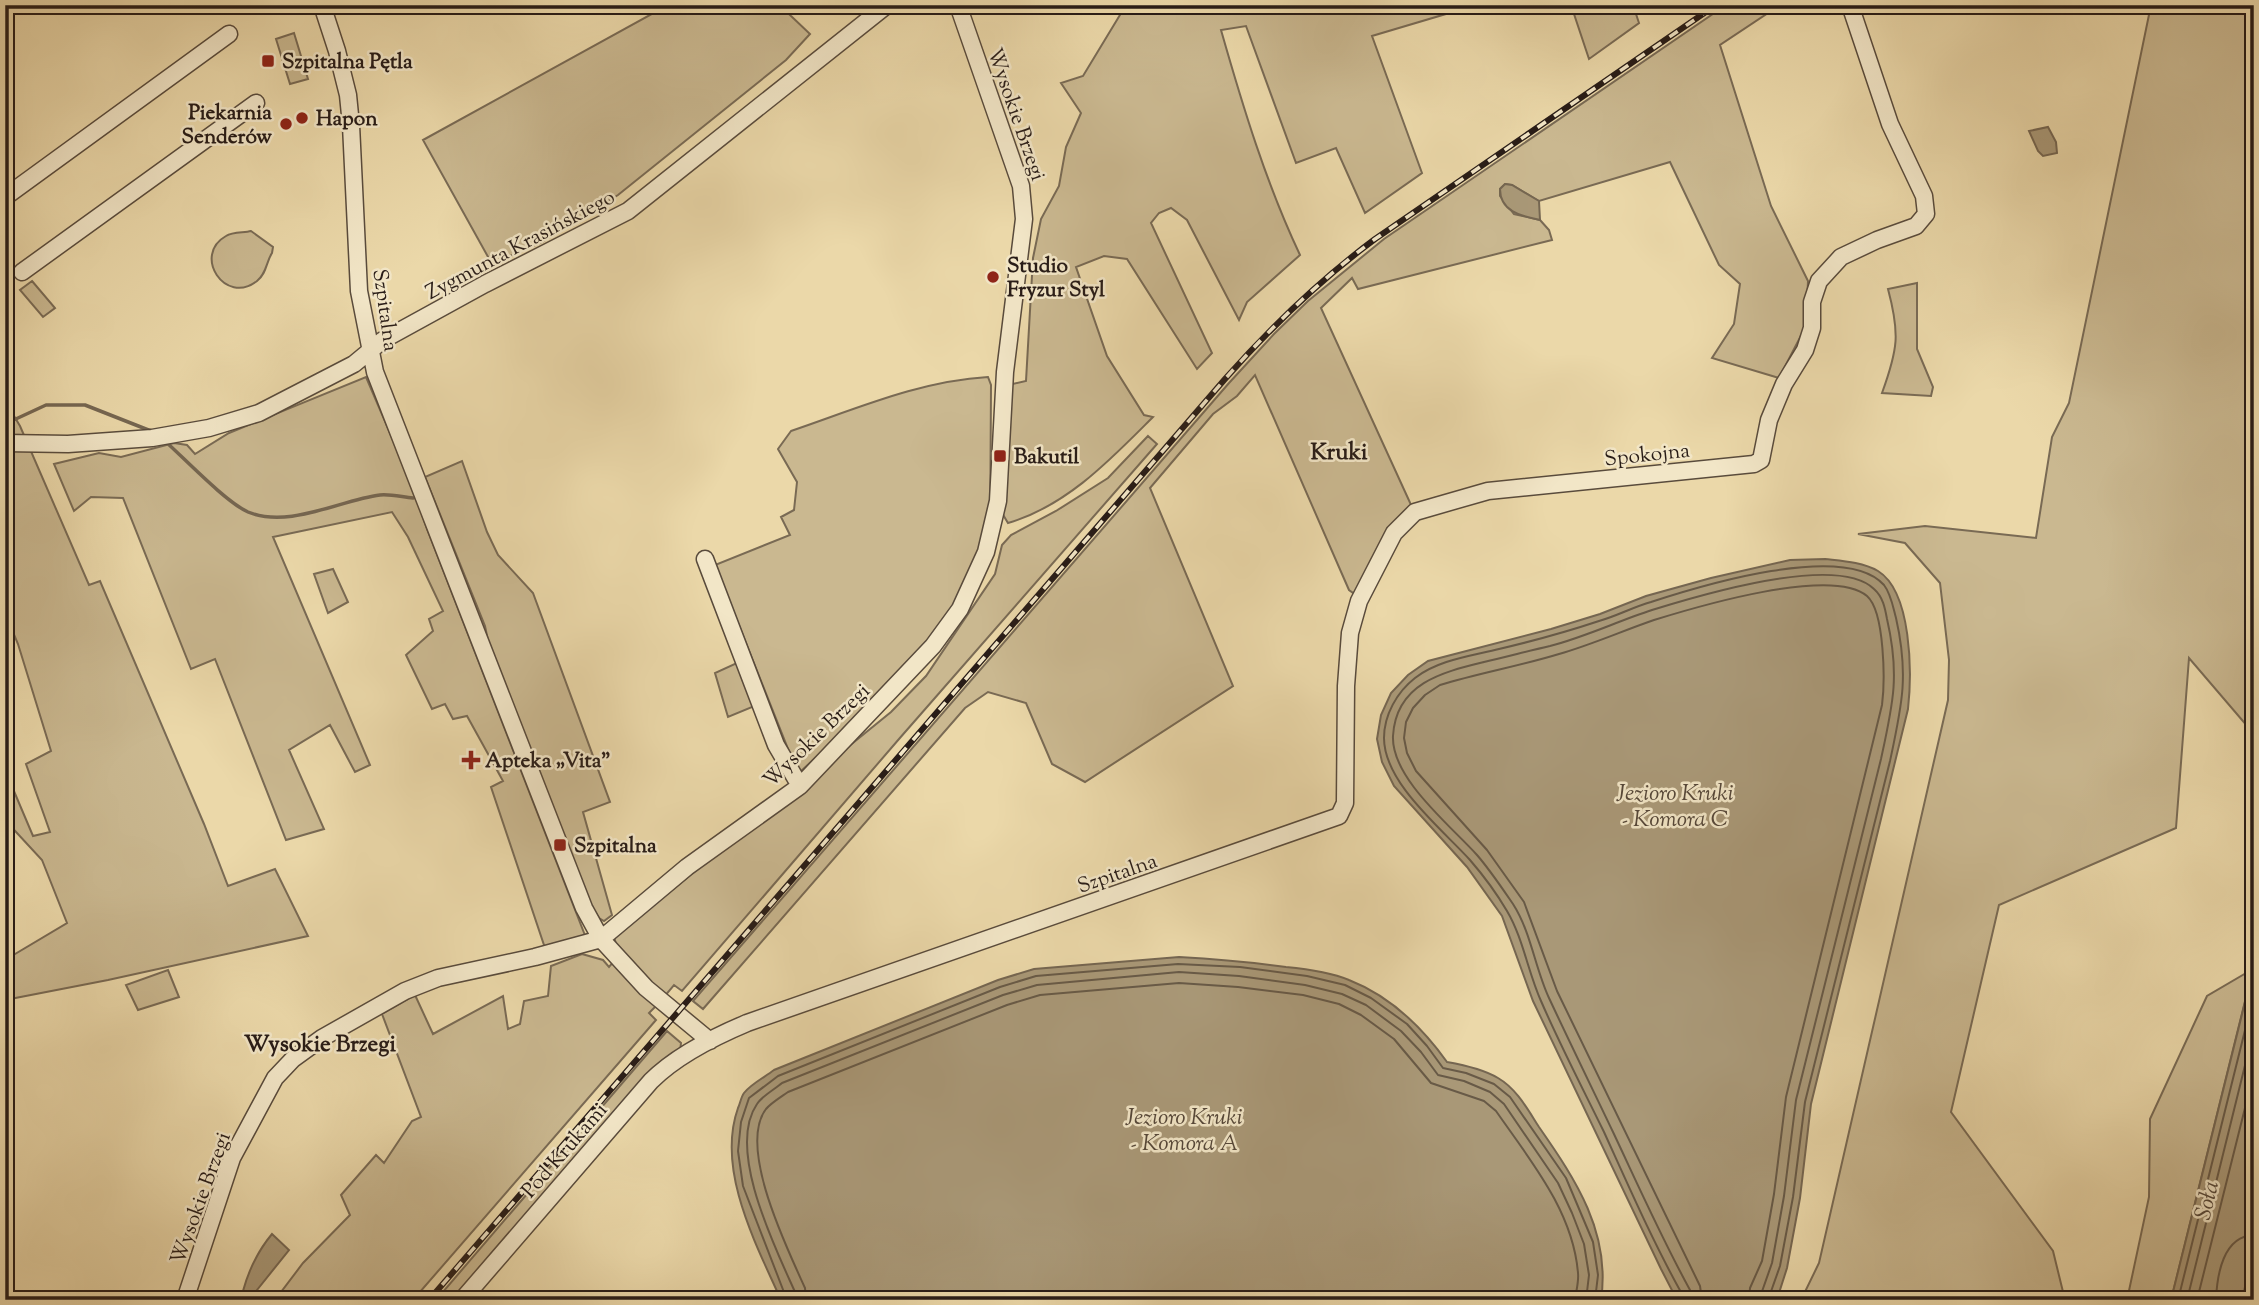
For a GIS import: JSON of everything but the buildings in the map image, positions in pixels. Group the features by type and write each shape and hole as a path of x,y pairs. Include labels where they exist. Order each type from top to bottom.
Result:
{"street":[{"name":"Szpitalna","path":"322,5 348,94 359,291 377,377 584,908 601,939 646,988 710,1041 747,1023 1339,816"},
{"name":"Zygmunta Krasińskiego","path":"5,443 68,444 140,439 209,428 258,413 354,363 383,340 485,284 628,211 887,5"},
{"name":"Wysokie Brzegi","path":"185,1300 232,1158 275,1078 293,1059 322,1038 405,990 438,978 535,957 601,939 687,867 800,786 863,722 947,629 972,587 993,527 1000,481 1005,372 1023,236 1024,203 1018,175 958,5"},
{"name":"Spokojna","path":"1339,816 1345,803 1346,686 1350,633 1360,601 1394,533 1415,512 1488,491 1754,464 1761,460 1772,414 1784,384 1805,350 1812,328 1812,302 1819,281 1841,257 1916,226 1926,214 1924,196 1890,124 1850,5"},
{"path":"5,197 229,34"},
{"path":"22,272 256,103"},
{"path":"705,559 776,745 800,786"},
{"name":"Pod Krukami","path":"462,1300 651,1081 710,1041"}],"shaded area":[{"path":"668,5 801,5 790,15 810,34 786,60 618,195 542,242 492,264 423,140"},
{"path":"1126,5 1454,5 1456,11 1372,36 1422,173 1365,213 1336,148 1296,163 1246,26 1221,30 1266,172 1300,255 1247,302 1239,320 1187,220 1171,208 1159,213 1151,223 1212,353 1197,369 1127,259 1104,256 1076,267 1107,356 1144,415 1153,417 1104,465 1069,493 1050,505 1008,523 1002,513 1008,385 1026,381 1033,258 1041,219 1059,186 1066,147 1081,113 1061,83 1083,76"},
{"path":"1571,5 1633,5 1639,23 1589,59"},
{"path":"1726,5 1780,5 1720,45 1771,206 1808,281 1806,326 1779,378 1712,358 1734,324 1740,284 1719,265 1670,162 1539,201 1512,185 1505,184 1500,189 1500,196 1514,214 1540,220 1549,230 1552,240 1358,289 1352,278 1321,308 1412,507 1356,595 1349,590 1255,375 1237,396 1213,414 1150,488 1233,686 1085,782 1052,764 1026,703 988,692 965,708 703,1009 693,1001 1229,383 1308,301 1384,239"},
{"path":"2151,5 2254,5 2254,734 2189,658 2176,828 1999,905 1951,1112 2053,1251 2065,1300 1801,1300 1819,1263 1948,700 1949,660 1940,583 1905,543 1858,534 1925,526 2036,538 2052,437 2069,403"},
{"path":"294,33 308,79 290,84 276,39"},
{"path":"251,231 273,247 263,275 245,287 224,283 212,265 216,244 232,233"},
{"path":"32,281 55,308 43,317 20,290"},
{"path":"1917,283 1917,349 1933,387 1931,396 1882,393 1896,341 1888,289"},
{"path":"366,377 411,482 586,938 545,948 491,787 503,781 467,716 453,719 445,704 432,709 406,655 433,631 429,619 443,611 408,537 392,512 273,537 370,765 355,772 330,725 289,750 324,829 286,840 215,659 191,669 123,498 91,497 74,511 54,464 99,453 121,457 174,443 187,445 195,454 229,433"},
{"path":"988,377 991,385 990,550 944,637 798,774 715,565 790,535 781,517 794,510 797,482 778,449 791,431 912,390"},
{"path":"11,411 89,585 100,581 228,886 275,869 308,936 5,1000 5,960 67,923 42,860 5,820 5,770 33,836 50,832 26,764 51,751 18,644 5,613 5,412"},
{"path":"1148,436 1157,444 682,991 674,985 664,997 617,947 614,937 891,712 926,676 995,574 1002,545 1011,535 1056,511 1108,478"},
{"path":"462,461 498,555 533,593 610,802 583,812 612,915 604,921 588,901 491,655 485,626 425,477"},
{"path":"333,569 348,602 328,613 314,574"},
{"path":"739,662 757,705 728,717 715,673"},
{"path":"582,954 603,960 609,967 614,961 656,1006 649,1013 656,1020 413,1300 275,1300 303,1263 350,1215 341,1195 376,1155 384,1163 412,1121 421,1117 382,1014 415,995 433,1034 503,996 508,1029 520,1024 524,1001 548,996 551,966"},
{"path":"2253,969 2171,1300 2127,1300 2149,1197 2150,1119 2207,996"},
{"path":"168,970 179,997 138,1010 126,985"},
{"path":"667,1031 681,1043 680,1051 455,1300 436,1300"}],"water":[{"path":"2048,127 2056,142 2057,153 2043,156 2029,131"},
{"path":"1505,184 1512,185 1539,201 1540,220 1508,208 1501,197 1500,189"},
{"name":"Jezioro Kruki - Komora C","path":"1825,559 1859,564 1878,571 1889,581 1898,596 1909,655 1908,709 1811,1104 1800,1198 1787,1268 1779,1293 1773,1300 1677,1300 1533,1001 1502,916 1467,867 1394,786 1382,762 1377,739 1381,715 1391,693 1408,675 1428,661 1551,629 1646,596 1711,578 1790,560"},
{"name":"Jezioro Kruki - Komora A","path":"1179,957 1302,969 1349,980 1378,995 1404,1014 1447,1062 1480,1070 1505,1083 1522,1100 1566,1167 1588,1208 1601,1252 1601,1300 781,1300 751,1231 735,1181 733,1132 742,1096 750,1087 774,1070 998,980 1034,969"},
{"name":"Soła","path":"2254,966 2254,1247 2242,1300 2171,1300"},
{"path":"272,1234 289,1250 253,1295 243,1291 254,1261"}],"waterway":[{"path":"5,424 46,405 85,405 151,431"},
{"path":"166,442 239,507 264,516 280,517 314,512 380,495 413,498"}],"railway":[{"path":"429,1300 1260,341 1315,288 1375,239 1716,5"}],"place":[{"name":"Szpitalna Pętla","path":"268,61"},
{"name":"Hapon","path":"302,118"},
{"name":"Piekarnia Senderów","path":"286,124"},
{"name":"Studio Fryzur Styl","path":"993,277"},
{"name":"Bakutil","path":"1000,456"},
{"name":"Apteka „Vita”","path":"471,760"},
{"name":"Szpitalna","path":"560,845"}],"district":[{"name":"Kruki","path":"1339,451"},
{"name":"Wysokie Brzegi","path":"320,1043"}]}
